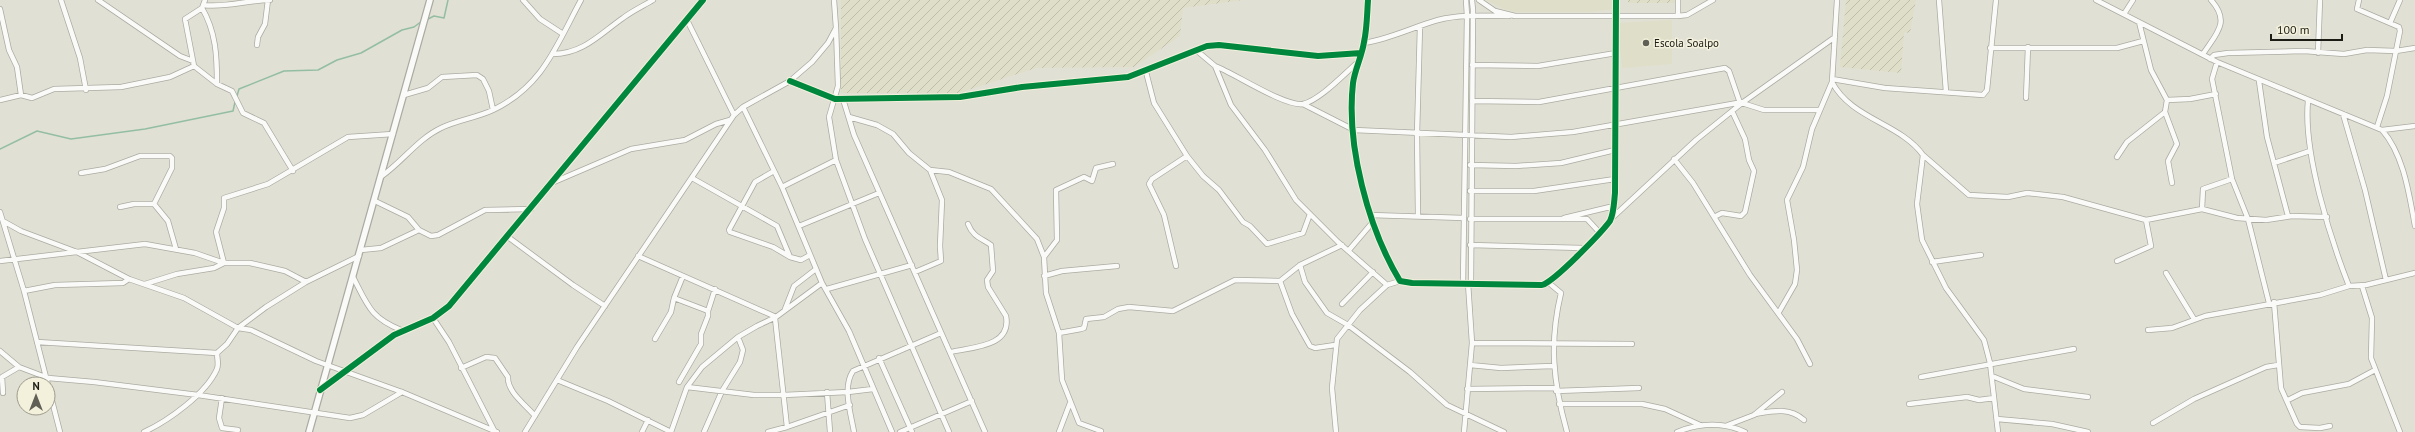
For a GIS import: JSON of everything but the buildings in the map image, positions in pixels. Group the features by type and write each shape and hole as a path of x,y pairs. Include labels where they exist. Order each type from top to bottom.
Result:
{"street":[{"path":"61,0 80,58 86,90"},
{"path":"98,0 180,56 193,61"},
{"path":"205,0 203,7 214,34 217,55 217,84"},
{"path":"257,45 258,37 265,24 269,0 252,0 220,6 203,7 185,19 194,66 217,84 232,91 243,113 264,123 293,171"},
{"path":"309,432 375,201 430,0"},
{"path":"523,0 540,19 563,34"},
{"path":"382,176 399,164 426,137 441,128 493,110 521,94 553,54 581,0"},
{"path":"553,54 567,54 579,50 625,16 653,0"},
{"path":"834,0 838,75 835,99 829,116 836,160 880,274 949,432"},
{"path":"1368,0 1364,43 1357,63 1353,84 1354,130 1360,180 1372,223 1400,281"},
{"path":"1463,283 1467,36 1466,0"},
{"path":"1464,432 1472,343 1470,283 1470,166 1472,136 1472,0"},
{"path":"1479,0 1495,11 1515,16"},
{"path":"1610,220 1614,206 1615,179 1616,0"},
{"path":"1678,0 1678,16"},
{"path":"1364,43 1384,39 1439,20 1467,16 1678,16 1687,15 1713,0"},
{"path":"1779,312 1795,284 1796,270 1794,240 1787,200 1804,167 1810,136 1819,110 1832,81 1837,0"},
{"path":"1939,0 1946,92"},
{"path":"1832,81 1885,88 1983,95 1986,93 1996,0"},
{"path":"2096,0 2210,59 2258,81 2382,130 2393,146 2406,180 2415,226"},
{"path":"2124,14 2133,0"},
{"path":"2202,54 2221,25 2221,17 2211,0"},
{"path":"2318,53 2320,0"},
{"path":"2359,0 2357,9 2390,23 2400,29 2396,52 2377,127"},
{"path":"2390,23 2400,0"},
{"path":"320,390 401,330 433,318 449,306 508,237 687,20 700,1"},
{"path":"0,9 9,50 17,67 21,95"},
{"path":"687,20 734,115"},
{"path":"2139,22 2151,70 2167,100 2164,112 2177,144 2168,161 2172,183"},
{"path":"1418,216 1417,134 1420,26"},
{"path":"526,432 557,380 605,306 730,120 743,107 790,81 828,43 836,28"},
{"path":"1467,36 1473,36"},
{"path":"1336,432 1332,388 1335,345 1348,325 1387,285 1400,281 1412,283 1542,285 1548,283 1610,220 1674,159 1742,103 1835,37"},
{"path":"1990,48 2117,48 2144,41"},
{"path":"790,81 835,99 960,97 1022,87 1108,80 1146,72 1207,46 1219,45 1318,56 1361,53"},
{"path":"2026,98 2028,47"},
{"path":"2210,59 2217,54 2228,53 2344,54 2377,49 2396,52 2415,48"},
{"path":"1196,50 1215,66 1234,74 1254,87 1290,101 1303,104 1354,130 1465,136 1542,136 1742,103 1764,110 1819,110"},
{"path":"1466,51 1472,51"},
{"path":"1472,65 1538,66 1616,53"},
{"path":"2218,62 2212,76 2232,179 2248,219 2271,303 2278,336 2278,365 2282,388 2288,400 2296,424 2300,427 2320,428 2330,426"},
{"path":"1303,104 1320,94 1357,63"},
{"path":"0,100 21,95 32,98 54,89 86,90 116,88 152,82 186,71 194,66"},
{"path":"1215,66 1231,105 1265,150 1296,200 1342,246 1349,250 1387,285"},
{"path":"1472,101 1539,102 1725,68 1729,71 1742,103"},
{"path":"1146,72 1154,103 1187,156 1203,176 1219,190 1243,222 1250,226 1267,244 1303,233 1310,214"},
{"path":"1466,74 1472,74"},
{"path":"404,95 428,88 442,77 477,75 483,79 489,91 493,110"},
{"path":"1832,81 1842,98 1909,141 1969,195 2008,197 2027,193 2064,197 2146,220 2202,209 2248,219 2275,220 2288,216 2327,217"},
{"path":"2258,81 2267,137 2288,216"},
{"path":"1466,87 1472,87"},
{"path":"2167,100 2190,99 2216,94"},
{"path":"843,99 854,136 941,333 951,352 985,432"},
{"path":"2308,101 2307,121 2310,151 2327,217 2349,286"},
{"path":"743,107 782,187 822,284 849,331 892,432"},
{"path":"1466,111 1472,111"},
{"path":"1714,217 1722,213 1741,216 1745,212 1753,181 1754,171 1749,160 1748,145 1732,111"},
{"path":"2117,157 2126,142 2164,112"},
{"path":"2343,114 2365,190 2386,280"},
{"path":"849,117 877,124 893,134 930,170 942,200 940,246 941,261 938,264 915,272"},
{"path":"552,182 631,149 685,140 716,124 730,120"},
{"path":"1466,123 1472,123"},
{"path":"2382,130 2415,126"},
{"path":"224,263 216,232 224,208 224,198 263,186 293,171 348,137 393,134"},
{"path":"1465,146 1471,145"},
{"path":"1470,166 1516,166 1561,163 1615,150"},
{"path":"2274,163 2310,151"},
{"path":"1923,155 1918,214 1922,240 1946,288 1981,334 1990,363 1998,432"},
{"path":"81,173 105,169 140,156 170,156 172,158 172,168 154,204"},
{"path":"1176,266 1164,215 1149,184 1152,179 1187,156"},
{"path":"1674,159 1693,183 1750,275 1779,312 1797,339 1810,364"},
{"path":"782,187 836,160"},
{"path":"1044,256 1057,240 1056,190 1084,177 1092,181 1096,168 1113,164"},
{"path":"930,170 949,172 991,188 1029,228 1037,239 1044,256 1046,293 1059,333 1062,380 1079,423 1101,431"},
{"path":"774,171 755,182 729,227 730,232 773,247 790,257 801,260 810,255"},
{"path":"692,178 777,226 790,257"},
{"path":"1464,179 1470,179"},
{"path":"1470,191 1534,191 1615,179"},
{"path":"2202,209 2203,189 2232,179"},
{"path":"799,226 880,193"},
{"path":"375,201 408,217 420,230 433,236 451,229 462,221 485,210 531,209"},
{"path":"120,207 134,204 154,204"},
{"path":"154,204 168,221 176,250"},
{"path":"1464,204 1470,204"},
{"path":"1564,218 1614,206"},
{"path":"0,212 47,376"},
{"path":"1370,215 1464,218"},
{"path":"1470,219 1587,219 1599,232"},
{"path":"2117,261 2151,246 2146,220"},
{"path":"3,221 21,231 77,252 129,278 184,298 238,328 251,330 328,366 402,392 495,431"},
{"path":"1349,250 1372,223"},
{"path":"951,352 992,343 1002,337 1007,328 1006,316 988,287 987,280 992,272 991,245 978,239 971,232 968,224"},
{"path":"361,250 381,248 420,230"},
{"path":"1464,231 1470,230"},
{"path":"508,237 573,286 605,306"},
{"path":"0,261 15,260 39,255 140,244 195,253 224,263 250,263 278,269 306,282"},
{"path":"1470,245 1583,248"},
{"path":"1059,333 1082,329 1084,328 1086,319 1104,317 1118,309 1129,307 1173,311 1235,280 1280,280 1300,265 1342,246"},
{"path":"1932,262 1980,255"},
{"path":"144,432 173,415 198,394 216,370 217,353 227,344 238,328 306,282 359,256"},
{"path":"638,256 776,318"},
{"path":"1463,257 1470,257"},
{"path":"145,284 177,274 214,268 224,263"},
{"path":"826,290 912,265"},
{"path":"1300,265 1305,282 1325,310 1348,325 1410,372 1447,405 1504,432"},
{"path":"1044,276 1062,271 1117,266"},
{"path":"785,309 794,286 816,269"},
{"path":"1342,304 1373,272"},
{"path":"2166,273 2194,319"},
{"path":"2148,330 2172,328 2194,319 2271,303 2320,295 2349,286 2362,286 2415,273"},
{"path":"655,339 671,312 674,298 683,276"},
{"path":"353,277 374,316 384,323 401,330"},
{"path":"24,291 55,285 123,283 129,278"},
{"path":"1280,280 1295,320 1310,346 1315,348 1335,345"},
{"path":"1548,283 1561,293 1554,325 1553,366 1556,390 1567,432"},
{"path":"557,380 648,420 671,432 687,387 702,367 738,337 757,326 776,318 785,309 822,284"},
{"path":"2362,286 2372,318 2370,346 2375,370 2400,432"},
{"path":"679,382 701,344 700,334 708,316 708,311 715,290"},
{"path":"674,298 708,311"},
{"path":"433,318 495,431"},
{"path":"776,318 789,429"},
{"path":"854,432 848,392 849,377 853,371 879,358 941,333"},
{"path":"704,432 722,391 740,362 743,350 738,337"},
{"path":"37,342 217,353"},
{"path":"1472,343 1553,345 1632,344"},
{"path":"1921,377 1952,372 1990,363 2074,349"},
{"path":"0,351 19,367 43,376"},
{"path":"461,368 486,357 495,358 508,377 507,383 510,389 535,416"},
{"path":"879,358 911,430"},
{"path":"1470,365 1501,368 1553,366"},
{"path":"2153,423 2194,399 2266,367 2278,365"},
{"path":"3,393 2,377 19,367"},
{"path":"2288,400 2302,393 2349,384 2375,370"},
{"path":"1992,376 2024,389 2088,397"},
{"path":"56,379 198,394 356,418 402,392"},
{"path":"687,387 754,395 848,392 873,389"},
{"path":"1467,389 1556,390 1639,388"},
{"path":"827,392 830,432"},
{"path":"1754,415 1782,392"},
{"path":"1909,404 1967,396 1979,400 1994,398"},
{"path":"222,398 218,418 222,428 238,430"},
{"path":"900,432 911,430 972,401"},
{"path":"1059,432 1070,403"},
{"path":"1559,404 1642,404 1665,409 1700,425"},
{"path":"768,432 789,429 850,405"},
{"path":"1728,426 1754,415 1784,411 1794,412 1804,420"},
{"path":"56,414 60,432"},
{"path":"642,432 648,420"},
{"path":"1997,420 2029,421 2064,426 2088,432"},
{"path":"1677,432 1700,425 1728,426 1745,432"},
{"path":"2063,432 2064,426"}],"shaded area":[{"path":"841,0 1243,0 1183,8 1180,36 1134,67 1036,68 959,93 841,93"},
{"path":"1486,0 1615,0 1615,9 1590,12 1516,12 1504,9"},
{"path":"1628,0 1675,0 1675,3 1628,3"},
{"path":"1846,0 1916,0 1910,33 1904,32 1901,73 1840,67"},
{"name":"Escola Soalpo","path":"1672,20 1672,64 1622,68 1618,23"}],"waterway":[{"path":"428,19 434,16 444,18 448,0"},
{"path":"237,96 239,89 284,71 318,70 337,60 361,53 402,30 414,27 422,21"},
{"path":"0,149 37,131 71,139 145,129 233,111 235,102"}],"cycle path":[{"path":"320,390 394,335 433,318 449,306 703,0"},
{"path":"1368,0 1365,37 1353,83 1353,133 1356,159 1369,211 1378,236 1400,281 1412,283 1542,285 1557,275 1578,256 1610,221 1612,215 1615,193 1616,0"},
{"path":"790,81 835,99 960,97 1022,87 1128,77 1207,46 1219,45 1318,56 1361,53"}],"place":[{"name":"Escola Soalpo","path":"1646,43"}]}
